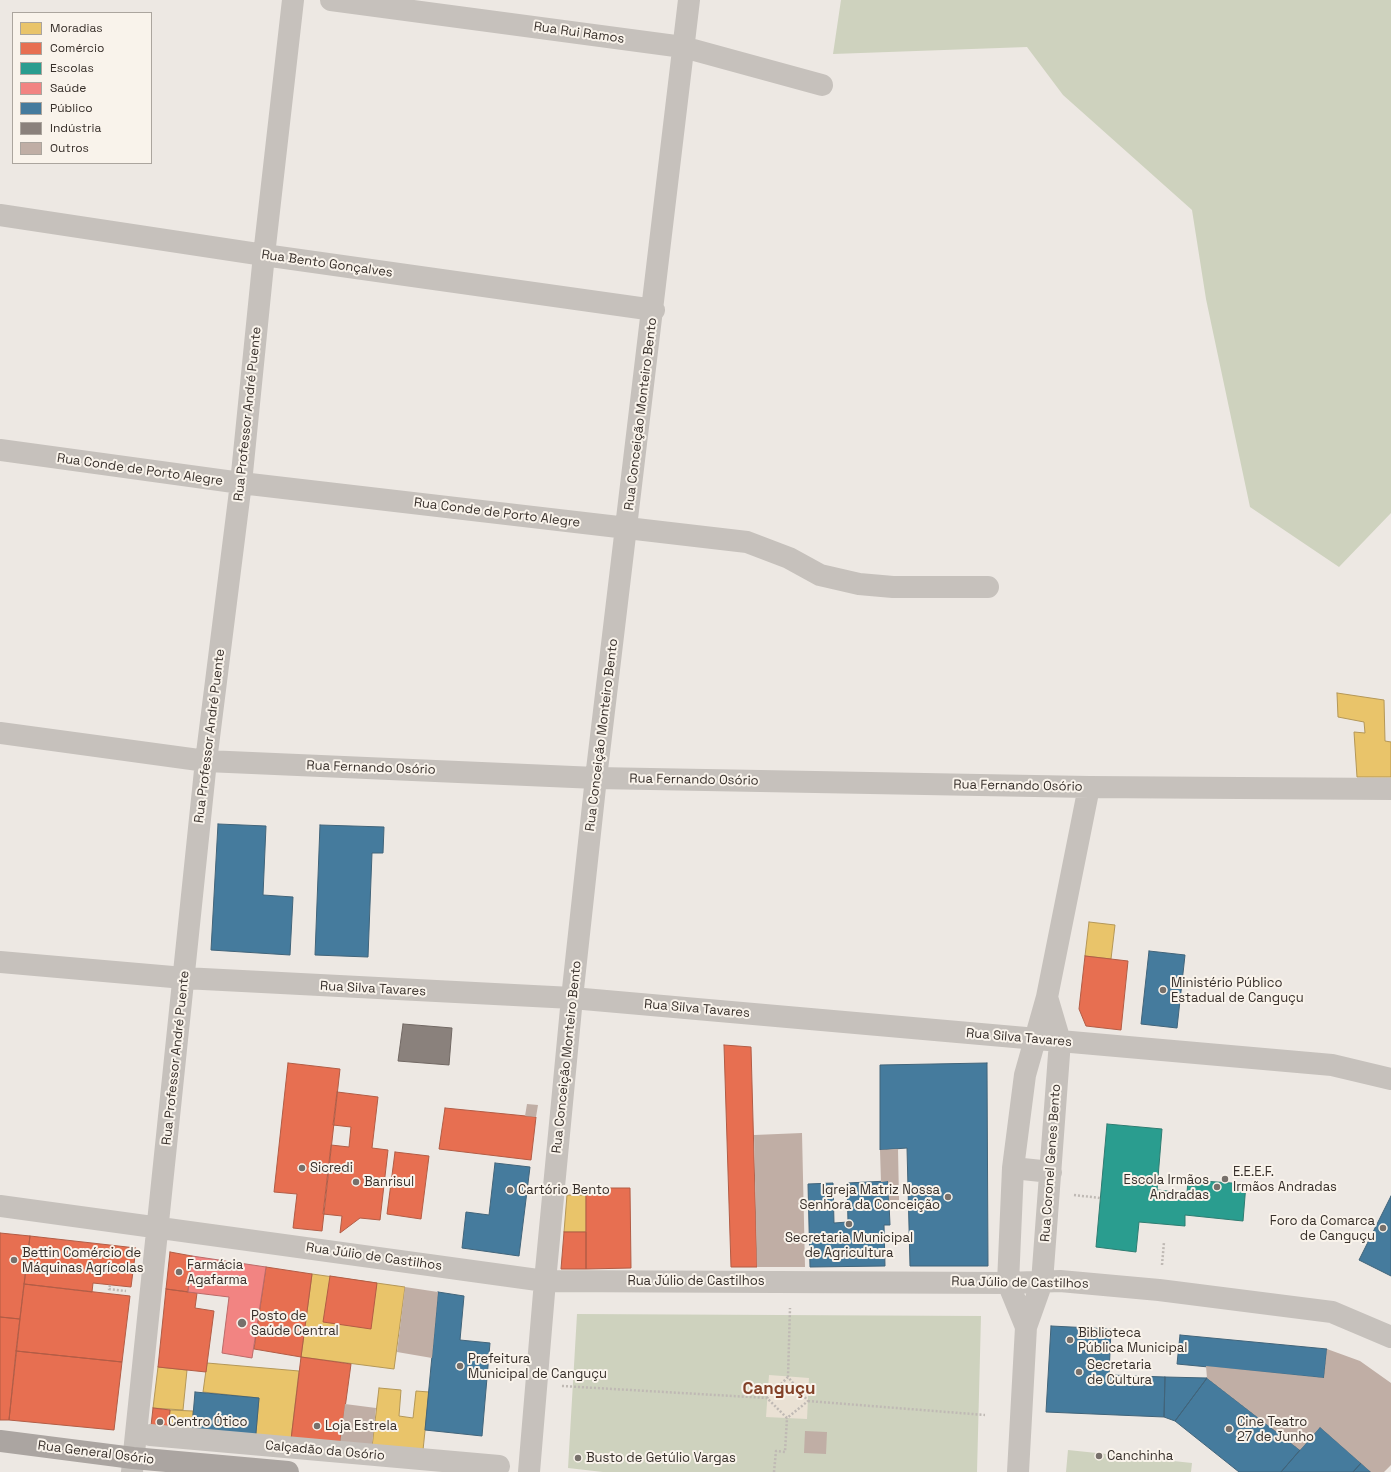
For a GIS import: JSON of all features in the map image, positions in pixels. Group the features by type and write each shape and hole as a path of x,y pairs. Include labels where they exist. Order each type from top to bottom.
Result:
{"main road":[{"name":"Rua General Osório","path":"0,1441 133,1465 288,1472"}],"street":[{"name":"Rua Professor André Puente","path":"133,1465 206,761 241,484 264,255 293,0"},
{"name":"Rua Rui Ramos","path":"331,0 683,47 822,85"},
{"name":"Rua Conceição Monteiro Bento","path":"529,1472 545,1281 572,998 596,778 628,528 689,0"},
{"name":"Rua Bento Gonçalves","path":"0,215 264,255 654,310"},
{"name":"Rua Conde de Porto Alegre","path":"0,450 241,484 747,542 789,558 820,575 859,584 893,587 988,587"},
{"name":"Rua Fernando Osório","path":"0,733 206,761 596,778 1089,787 1391,789"},
{"name":"Rua Coronel Genes Bento","path":"1026,1327 1008,1283 1012,1168 1025,1075 1047,997 1089,787"},
{"name":"Rua Silva Tavares","path":"0,962 184,978 572,998 1332,1065 1391,1079"},
{"name":"Rua Coronel Genes Bento","path":"1018,1472 1026,1327 1042,1282 1060,1041 1047,997"},
{"path":"1012,1168 1051,1172"},
{"name":"Rua Júlio de Castilhos","path":"0,1206 545,1281 1008,1283 1060,1281 1159,1290 1332,1312 1391,1337"},
{"name":"Calçadão da Osório","path":"150,1435 499,1466"}],"path":[{"path":"110,1285 109,1289 130,1292"},
{"path":"790,1307 788,1377 808,1401"},
{"path":"767,1398 788,1377"},
{"path":"562,1386 767,1398 787,1418"},
{"path":"774,1472 776,1451 785,1452 787,1418 808,1401 985,1415"}],"green space":[{"path":"841,0 1391,0 1391,513 1339,567 1250,507 1206,299 1192,210 1063,95 1027,47 833,54"},
{"path":"577,1314 981,1316 977,1472 603,1472 568,1468"},
{"name":"Canchinha","path":"1068,1450 1192,1463 1191,1472 1066,1472"}],"shaded area":[{"path":"769,1375 809,1378 807,1419 766,1417"}],"building: Moradias":[{"path":"1337,693 1384,700 1385,741 1391,742 1391,777 1357,777 1354,732 1365,733 1364,722 1338,717"},
{"path":"1089,922 1115,925 1111,959 1085,956"},
{"path":"567,1195 586,1195 586,1232 564,1232"},
{"path":"312,1274 405,1287 394,1369 301,1357"},
{"path":"207,1363 299,1371 290,1448 255,1444 259,1398 203,1392"},
{"path":"158,1367 187,1370 183,1410 153,1408"},
{"path":"379,1388 401,1390 399,1416 413,1418 416,1391 429,1392 422,1460 371,1455"},
{"path":"170,1410 193,1411 191,1439 167,1437"}],"building: Comércio":[{"path":"1085,956 1128,961 1121,1030 1086,1026 1079,1009"},
{"path":"724,1045 751,1047 757,1267 731,1267"},
{"name":"Sicredi","path":"288,1063 340,1069 322,1231 293,1228 297,1194 274,1192"},
{"name":"Banrisul","path":"337,1092 378,1097 372,1148 388,1150 380,1220 360,1218 340,1233 342,1216 323,1214 331,1145 349,1147 351,1127 333,1125"},
{"path":"445,1108 536,1117 531,1160 439,1149"},
{"path":"395,1152 429,1156 421,1219 387,1214"},
{"path":"586,1188 630,1188 631,1268 586,1269"},
{"path":"564,1232 586,1232 586,1269 561,1269"},
{"name":"Bettin Comércio de Máquinas Agrícolas","path":"0,1233 30,1236 20,1319 0,1317"},
{"path":"30,1236 136,1248 131,1287 93,1283 92,1292 24,1284"},
{"name":"Farmácia Agafarma","path":"170,1252 192,1256 188,1292 166,1289"},
{"path":"266,1267 312,1274 301,1357 254,1349"},
{"path":"330,1276 377,1283 371,1329 323,1322"},
{"path":"24,1284 130,1296 122,1362 16,1351"},
{"path":"166,1289 197,1293 195,1308 214,1311 206,1372 158,1367"},
{"path":"0,1317 20,1319 9,1420 0,1420"},
{"path":"16,1351 122,1362 114,1430 9,1420"},
{"name":"Loja Estrela","path":"301,1357 351,1364 339,1452 290,1448"},
{"name":"Centro Ótico","path":"153,1408 170,1410 167,1437 150,1435"}],"building: Escolas":[{"name":"Escola Irmãos Andradas","path":"1107,1124 1162,1129 1157,1190 1187,1193 1188,1180 1246,1184 1243,1221 1185,1215 1185,1226 1139,1222 1136,1252 1096,1247"}],"building: Saúde":[{"name":"Posto de Saúde Central","path":"192,1256 266,1267 252,1358 222,1353 229,1297 188,1292"}],"building: Público":[{"path":"218,824 266,826 263,895 293,897 290,955 211,950"},
{"path":"320,825 384,827 383,853 372,853 368,957 315,955"},
{"name":"Ministério Público Estadual de Canguçu","path":"1149,951 1185,955 1177,1028 1141,1024"},
{"name":"Igreja Matriz Nossa Senhora da Conceição","path":"987,1063 988,1266 910,1266 907,1148 880,1150 880,1065"},
{"name":"Cartório Bento","path":"495,1163 530,1167 519,1256 462,1248 466,1212 489,1215"},
{"name":"Secretaria Municipal de Agricultura","path":"888,1181 890,1225 884,1225 885,1266 810,1267 808,1184 833,1183 834,1223 848,1222 847,1183"},
{"name":"Foro da Comarca de Canguçu","path":"1391,1196 1391,1276 1359,1260"},
{"name":"Prefeitura Municipal de Canguçu","path":"438,1292 464,1296 460,1340 490,1343 482,1436 425,1430"},
{"name":"Secretaria de Cultura","path":"1051,1326 1111,1329 1109,1375 1165,1377 1164,1417 1046,1412"},
{"path":"1180,1335 1327,1349 1324,1378 1177,1364"},
{"path":"1165,1377 1207,1378 1175,1421 1164,1417"},
{"name":"Cine Teatro 27 de Junho","path":"1207,1378 1300,1450 1281,1472 1239,1472 1175,1421"},
{"path":"195,1392 259,1398 255,1444 191,1439"},
{"path":"1320,1427 1361,1463 1353,1472 1281,1472"},
{"path":"1361,1463 1371,1472 1353,1472"}],"building: Indústria":[{"path":"403,1024 452,1028 449,1065 398,1061"}],"building: Outros":[{"path":"527,1104 538,1105 536,1117 525,1116"},
{"path":"802,1133 805,1267 757,1267 754,1135"},
{"path":"898,1149 899,1200 889,1200 888,1181 881,1182 880,1150"},
{"path":"405,1287 438,1292 432,1358 397,1352"},
{"path":"1327,1349 1360,1361 1391,1383 1391,1465 1384,1472 1371,1472 1320,1427 1300,1450 1207,1378 1206,1366 1324,1378"},
{"path":"345,1404 376,1408 371,1455 339,1452"},
{"path":"805,1431 827,1432 826,1454 804,1453"}],"place":[{"name":"Ministério Público Estadual de Canguçu","path":"1163,990"},
{"name":"Sicredi","path":"302,1168"},
{"name":"E.E.E.F. Irmãos Andradas","path":"1225,1179"},
{"name":"Banrisul","path":"356,1182"},
{"name":"Escola Irmãos Andradas","path":"1217,1187"},
{"name":"Cartório Bento","path":"510,1190"},
{"name":"Igreja Matriz Nossa Senhora da Conceição","path":"948,1197"},
{"name":"Secretaria Municipal de Agricultura","path":"849,1224"},
{"name":"Foro da Comarca de Canguçu","path":"1383,1228"},
{"name":"Bettin Comércio de Máquinas Agrícolas","path":"14,1260"},
{"name":"Farmácia Agafarma","path":"179,1272"},
{"name":"Posto de Saúde Central","path":"242,1323"},
{"name":"Biblioteca Pública Municipal","path":"1070,1340"},
{"name":"Prefeitura Municipal de Canguçu","path":"460,1366"},
{"name":"Secretaria de Cultura","path":"1079,1372"},
{"name":"Centro Ótico","path":"160,1422"},
{"name":"Loja Estrela","path":"317,1426"},
{"name":"Cine Teatro 27 de Junho","path":"1229,1429"},
{"name":"Canchinha","path":"1099,1456"},
{"name":"Busto de Getúlio Vargas","path":"578,1458"}],"district":[{"name":"Canguçu","path":"779,1389"}]}
